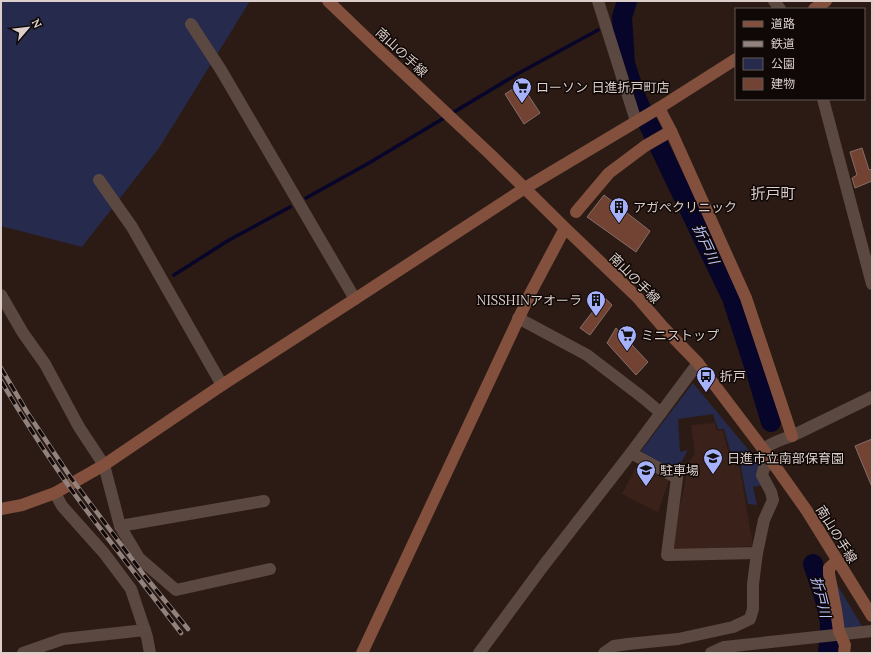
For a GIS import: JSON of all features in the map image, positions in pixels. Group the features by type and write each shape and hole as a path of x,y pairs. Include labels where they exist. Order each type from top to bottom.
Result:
{"street":[{"name":"南山の手線","path":"328,1 449,115 638,298 663,327 698,363 763,449 807,511 872,616"},
{"path":"598,1 637,121"},
{"path":"816,8 826,1"},
{"path":"190,24 221,70 355,299"},
{"path":"1,509 22,505 55,493 104,465 222,385 525,188 637,121 735,60"},
{"path":"824,100 872,284"},
{"path":"658,108 671,131 746,298 792,436"},
{"path":"576,212 609,173 645,146 671,131"},
{"path":"99,180 132,227 222,385"},
{"path":"362,653 518,318 565,228"},
{"path":"1,295 23,333 45,364 79,427 104,465 120,526 139,558 176,590 270,569"},
{"path":"518,318 587,355 661,413"},
{"path":"480,653 544,565 631,453 698,363"},
{"path":"763,449 872,397"},
{"path":"631,453 677,478 667,555 757,553"},
{"path":"604,653 614,646 678,639 732,627 750,619 753,609 753,584 757,553 764,520 773,500 772,492 762,475 764,468 771,462"},
{"path":"55,493 62,506 104,553 131,589 145,630 150,653"},
{"path":"120,526 264,501"},
{"path":"838,560 829,568 829,574 839,635 845,645 844,653"},
{"path":"724,647 732,627"},
{"path":"23,653 62,639 145,630"},
{"path":"711,653 724,647 872,631"}],"shaded area":[{"name":"日進市立南部保育園","path":"715,423 716,430 723,431 728,451 738,458 753,546 670,550 688,463 695,454 691,425"},
{"name":"駐車場","path":"636,467 669,480 658,512 622,494"}],"green space":[{"path":"1,1 250,1 159,148 82,247 1,226"},
{"path":"693,383 760,464 763,485 753,487 757,505 748,504 739,457 730,450 724,429 718,429 713,414 678,419 680,452 688,450 677,470 667,469 641,451"},
{"path":"832,576 863,628 842,632"}],"building":[{"name":"ローソン 日進折戸町店","path":"521,84 540,113 524,124 505,94"},
{"path":"862,148 869,170 872,169 872,181 855,188 852,178 857,175 850,152"},
{"name":"アガぺクリニック","path":"604,195 650,231 636,252 587,217"},
{"name":"NISSHINアオーラ","path":"604,297 612,305 590,335 580,328"},
{"name":"ミニストップ","path":"616,328 648,362 636,375 607,343"},
{"path":"872,439 872,487 855,446"}],"waterway":[{"name":"折戸川","path":"627,1 622,17 625,64 637,100 732,298 771,422"},
{"path":"614,22 622,17"},
{"path":"306,198 369,163 519,73 598,30"},
{"path":"174,275 229,240 290,207"},
{"name":"折戸川","path":"813,564 826,602 829,617 830,628 828,653"}],"railway":[{"path":"1,368 27,412 71,478 144,575 188,629"},
{"path":"1,381 62,477 181,633"}],"place":[{"name":"ローソン 日進折戸町店","path":"522,104"},
{"name":"アガぺクリニック","path":"619,224"},
{"name":"NISSHINアオーラ","path":"596,317"},
{"name":"ミニストップ","path":"627,352"},
{"name":"折戸","path":"706,393"},
{"name":"日進市立南部保育園","path":"713,475"},
{"name":"駐車場","path":"646,487"}],"district":[{"name":"折戸町","path":"773,194"}]}
